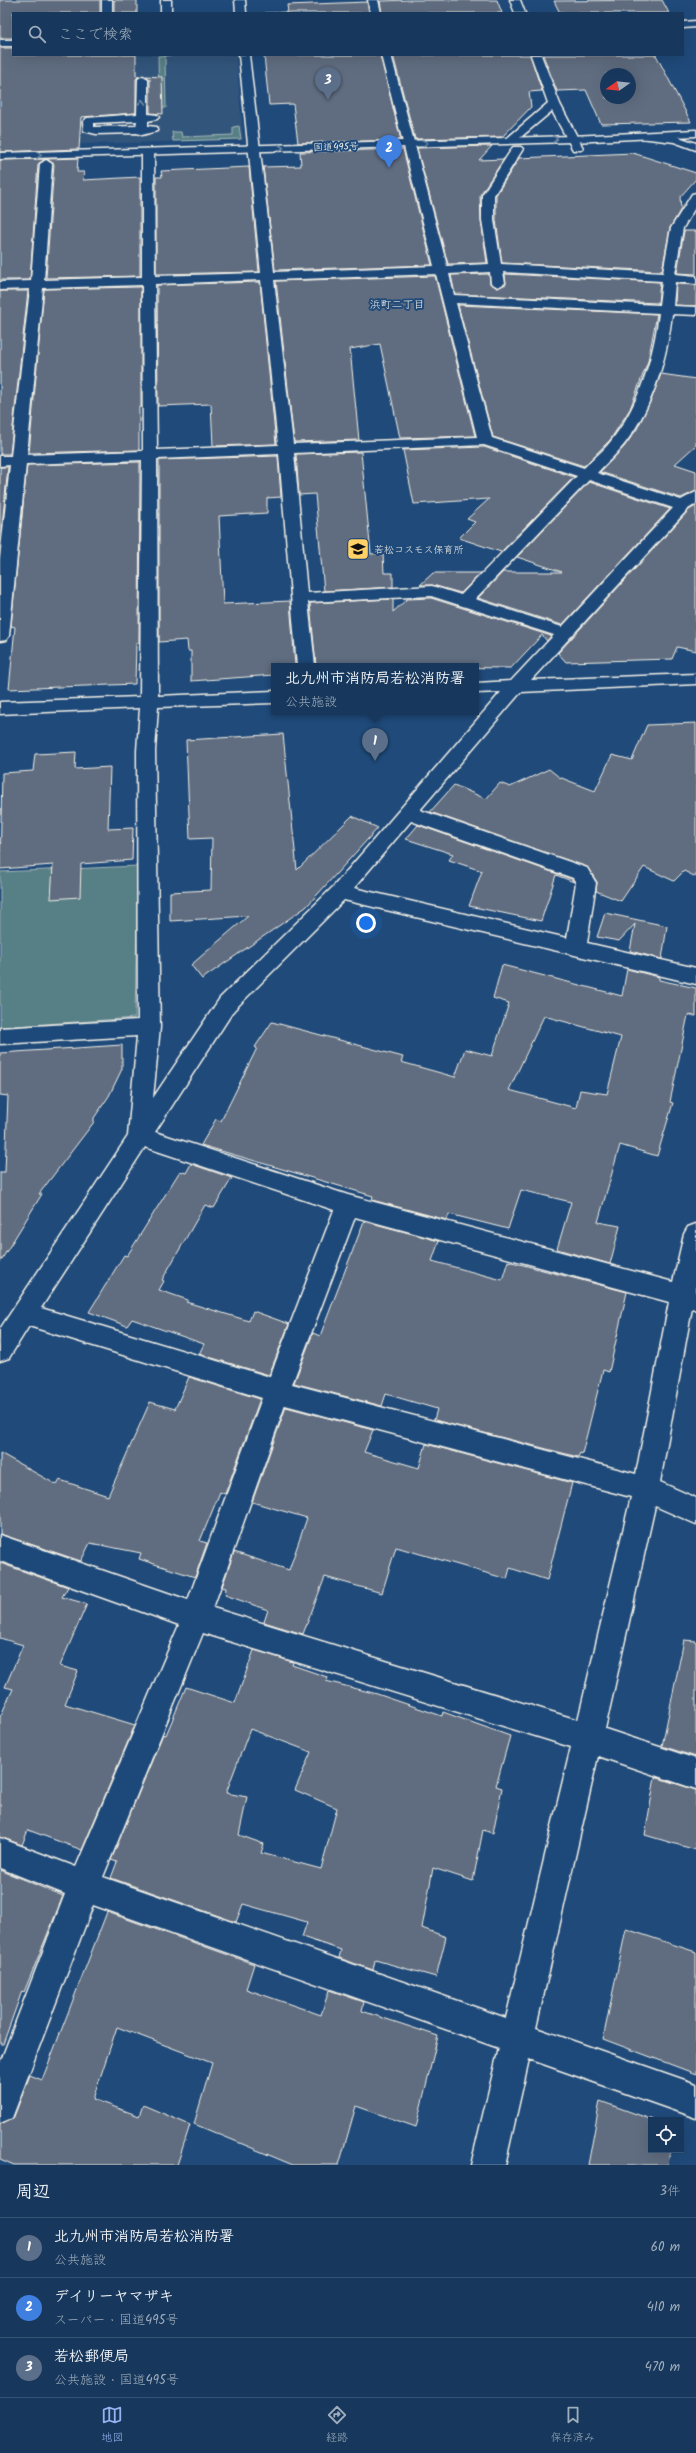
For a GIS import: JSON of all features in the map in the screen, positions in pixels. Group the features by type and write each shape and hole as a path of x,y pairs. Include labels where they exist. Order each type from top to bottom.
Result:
{"main road":[{"path":"107,0 107,12"},
{"path":"166,0 166,12"},
{"path":"240,0 240,12"},
{"path":"373,0 376,12"},
{"path":"515,0 520,12"},
{"path":"684,25 696,24"},
{"path":"0,43 12,42"},
{"path":"244,56 256,153 306,663"},
{"path":"386,56 485,441"},
{"path":"536,56 554,104 574,143"},
{"path":"139,1136 149,1027 146,751 149,703 148,569 150,455 150,281 147,155 148,79"},
{"path":"500,300 488,220 488,195 514,145 554,104"},
{"name":"国道495号","path":"646,141 696,133"},
{"path":"646,141 689,157 686,149 694,143"},
{"name":"国道495号","path":"0,156 256,153 646,141 694,143"},
{"name":"国道495号","path":"0,166 46,164 147,155"},
{"path":"0,636 20,460 37,285 46,164"},
{"path":"464,601 620,440 635,417 654,370 665,309 667,276 678,227 696,197"},
{"path":"0,286 496,268 667,276 696,280"},
{"path":"448,299 500,300 696,311"},
{"path":"0,461 485,441 683,506"},
{"path":"0,1350 227,1004 340,892 516,686 683,506 696,496"},
{"path":"299,598 432,591 564,633"},
{"path":"479,688 696,679"},
{"path":"0,708 271,697"},
{"path":"408,812 580,873 586,884 576,948"},
{"path":"340,892 696,976"},
{"path":"0,1036 149,1027"},
{"path":"139,1136 348,1205 689,1298"},
{"path":"0,2106 84,1886 196,1617 277,1391 348,1205"},
{"path":"488,2165 646,1489 689,1298 696,1234"},
{"path":"24,1314 277,1391 646,1489 696,1511"},
{"path":"0,1548 196,1617 517,1714 696,1774"},
{"path":"0,1853 84,1886 696,2101"}],"shaded area":[{"path":"0,45 12,45 12,56 236,56 243,140 0,146"}],"green space":[{"path":"158,56 165,56 166,108 159,108"},
{"path":"239,126 241,139 173,141 172,132 181,132 182,137 233,135 233,127"},
{"path":"138,866 135,1018 0,1027 0,872"}],"building":[{"path":"0,0 100,0 100,12 12,12 12,38 0,38"},
{"path":"114,0 137,0 137,12 114,12"},
{"path":"497,0 502,12 382,12 380,1"},
{"path":"662,0 668,12 560,12 554,1"},
{"path":"367,2 369,12 288,12 287,5"},
{"path":"0,48 12,48 12,56 136,56 136,76 139,76 136,79 136,113 81,117 79,149 0,152"},
{"path":"264,56 380,56 401,140 298,143 293,104 269,105"},
{"path":"393,56 530,56 542,91 529,92 531,107 502,137 415,139"},
{"path":"543,56 657,56 691,122 601,124 586,90 557,91"},
{"path":"146,76 162,77 163,114 150,113 150,79"},
{"path":"492,146 479,160 504,159 480,195 481,220 487,263 448,264 417,148"},
{"path":"403,149 432,265 275,270 263,167 301,166 300,152"},
{"path":"633,153 696,173 696,179 680,197 681,209 670,228 662,271 502,263 496,220 496,195 519,158"},
{"path":"78,158 77,172 84,172 83,180 140,177 140,276 46,278 54,164 47,159"},
{"path":"45,159 38,164 30,280 0,280 0,160"},
{"path":"249,167 259,272 156,274 156,177 162,177 161,171"},
{"path":"684,231 696,231 696,274 677,273"},
{"path":"489,274 490,283 497,288 506,284 505,274 660,282 658,303 455,294 451,275"},
{"path":"435,276 475,436 400,438 380,344 350,349 359,440 294,442 276,281"},
{"path":"260,282 276,444 213,446 211,404 158,406 157,285"},
{"path":"676,284 696,285 696,306 675,305"},
{"path":"141,287 141,407 139,407 139,450 29,453 44,289"},
{"path":"0,291 28,291 10,454 0,454"},
{"path":"458,305 657,314 648,361 630,409 610,440 584,466 493,437"},
{"path":"661,374 696,379 696,445 675,464 696,471 696,491 681,498 600,472 624,447 637,429 652,398"},
{"path":"484,447 574,477 501,552 459,538 475,522 467,519 489,499 414,504 403,450"},
{"path":"361,452 371,554 383,553 384,573 393,573 393,587 324,591 315,494 299,495 296,454"},
{"path":"278,456 281,497 267,498 267,513 219,516 223,604 290,601 295,663 271,663 271,675 191,681 191,651 188,651 187,640 159,642 159,460"},
{"path":"140,462 139,643 136,643 135,684 9,689 15,627 11,626 27,465"},
{"path":"0,467 8,467 0,545"},
{"path":"589,482 670,509 562,625 478,598 503,572 562,572 517,557"},
{"path":"696,506 696,651 677,647 672,659 566,662 558,653 689,510"},
{"path":"433,573 481,573 461,593 432,585 420,585"},
{"path":"431,598 551,636 547,641 542,635 511,668 479,668 479,663 316,663 310,603 393,599 393,612 407,599"},
{"path":"696,723 696,877 684,871 674,881 644,867 621,901 596,891 597,882 587,867 430,812 454,785 486,799 500,783 510,787 549,769 559,777 595,791 612,755 632,760 647,725"},
{"path":"283,734 297,870 352,816 378,828 306,907 202,979 191,965 248,916 170,921 170,892 211,890 212,838 190,839 186,740"},
{"path":"76,752 75,769 110,767 108,829 133,828 132,860 81,864 80,897 51,899 53,865 0,869 2,773 33,771 35,754"},
{"path":"418,825 572,879 574,882 556,875 541,921 469,906 482,871 449,860 453,854 406,839"},
{"path":"605,913 667,926 662,959 630,951 635,924 619,941 597,937"},
{"path":"502,965 622,996 627,969 659,977 659,980 696,988 696,1016 688,1015 670,1102 673,1103 657,1156 620,1145 598,1222 620,1226 610,1264 557,1249 571,1202 521,1190 508,1229 449,1214 447,1220 372,1200 373,1196 201,1145 216,1119 221,1121 257,1048 255,1047 272,1022 403,1057 401,1062 455,1077 465,1049 492,1056 509,1003 493,998","holes":["544,1016 621,1037 607,1094 580,1090 576,1108 509,1090"]},
{"path":"122,1045 122,1069 109,1096 94,1118 94,1122 39,1194 42,1194 0,1262 0,1172 5,1172 8,1096 0,1095 0,1053"},
{"path":"191,1164 232,1178 214,1208 205,1205 162,1280 164,1281 159,1290 188,1300 186,1302 249,1321 253,1311 289,1324 269,1375 199,1354 204,1344 132,1319 127,1326 89,1312 124,1255 127,1256 180,1171 186,1173"},
{"path":"364,1221 439,1241 432,1261 502,1280 508,1261 627,1292 609,1372 603,1370 582,1454 580,1453 578,1457 434,1420 437,1409 386,1394 382,1406 294,1383 313,1333 320,1336"},
{"path":"189,1377 260,1399 225,1494 220,1492 200,1541 207,1543 195,1577 139,1559 141,1553 90,1543 81,1561 0,1534 0,1453 57,1485 60,1480 108,1496 150,1402 175,1409"},
{"path":"286,1407 373,1430 364,1452 419,1468 426,1444 572,1483 547,1580 510,1568 507,1579 396,1547 382,1593 325,1577 303,1634 264,1622 268,1610 225,1595 226,1588 222,1587 234,1552 289,1570 307,1518 252,1502"},
{"path":"0,1563 68,1587 62,1597 87,1604 60,1666 78,1671 65,1704 135,1725 82,1850 28,1830 22,1845 0,1837 0,1717 13,1689 5,1687 23,1645 0,1638"},
{"path":"684,1640 696,1641 696,1757 662,1746"},
{"path":"254,1650 293,1662 292,1665 327,1677 326,1681 377,1694 442,1716 443,1712 510,1736 496,1786 502,1788 493,1833 483,1830 473,1881 433,1868 422,1928 446,1937 436,1977 375,1960 373,1970 339,1958 341,1950 302,1937 307,1922 243,1904 236,1922 111,1878 117,1862 111,1860 163,1734 166,1735 186,1687 235,1703","holes":["250,1729 311,1752 295,1790 337,1808 321,1869 261,1853 264,1844 239,1835 247,1797 226,1793"]},
{"path":"655,1777 696,1790 696,1850 645,1835"},
{"path":"0,1870 63,1896 24,1992 22,1991 3,2044 0,2044"},
{"path":"107,1912 254,1964 246,1989 321,2015 329,1990 364,2002 362,2011 438,2036 416,2127 356,2106 339,2165 293,2165 194,2124 212,2063 117,2027 93,2099 139,2116 143,2105 190,2125 177,2165 14,2165 0,2159 0,2124 13,2119 30,2075 42,2080"},
{"path":"626,1929 696,1952 696,2074 603,2039"},
{"path":"600,2101 648,2118 648,2153 670,2153 668,2165 588,2165"}],"place":[{"name":"若松郵便局","path":"328,100"},
{"name":"デイリーヤマザキ","path":"389,168"},
{"name":"若松コスモス保育所","path":"358,549"},
{"name":"北九州市消防局若松消防署","path":"375,761"}],"district":[{"name":"浜町二丁目","path":"397,304"}]}
